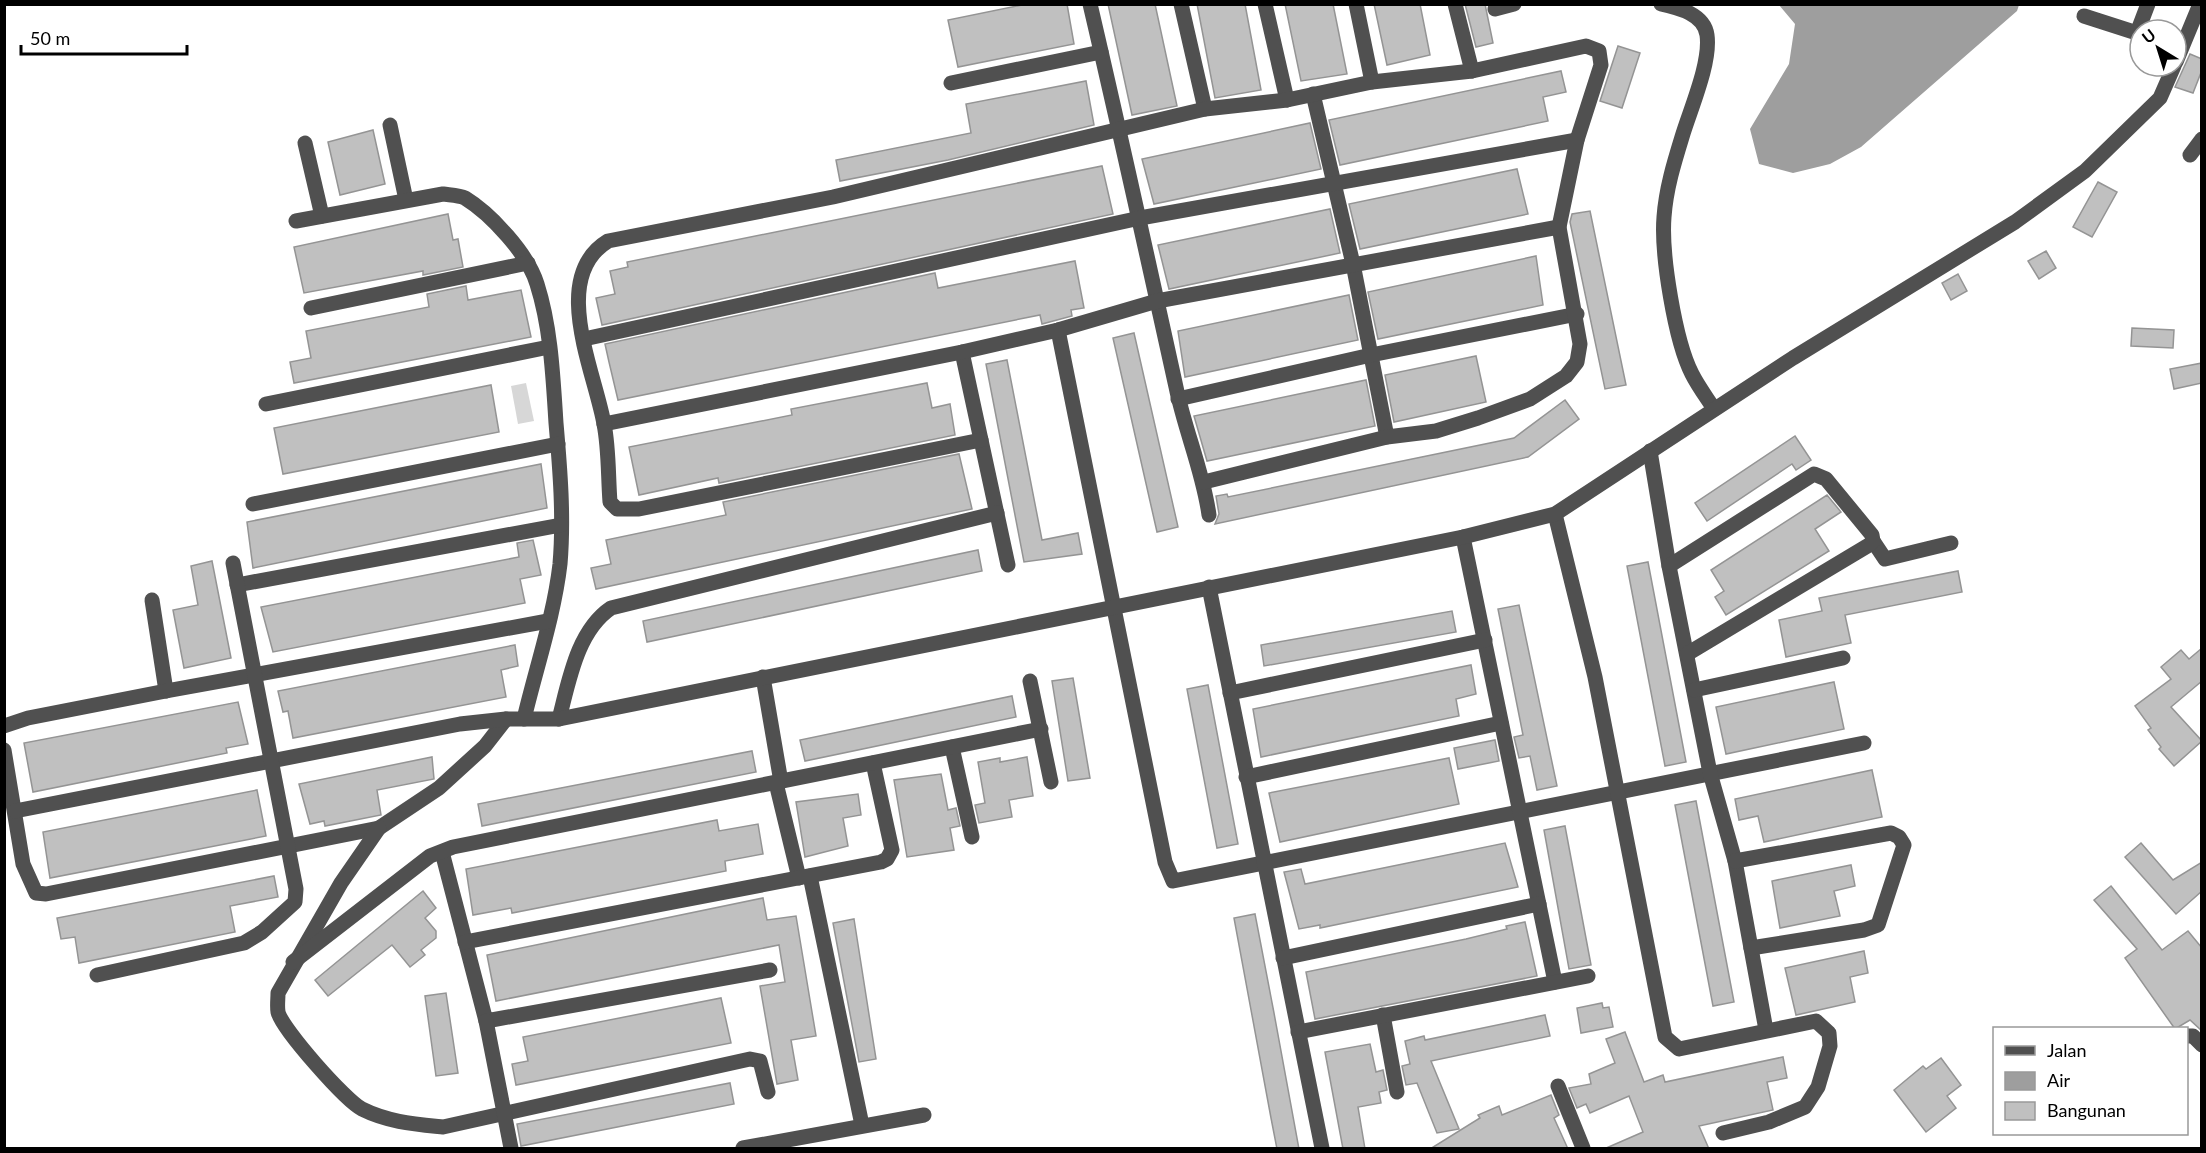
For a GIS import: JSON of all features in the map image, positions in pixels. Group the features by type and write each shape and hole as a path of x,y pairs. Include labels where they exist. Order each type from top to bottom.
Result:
{"street":[{"path":"1090,4 1140,218 1178,399 1204,482 1209,515"},
{"path":"1181,4 1205,109"},
{"path":"1265,4 1287,100"},
{"path":"1356,4 1372,82"},
{"path":"1455,4 1472,70"},
{"path":"1495,9 1514,4"},
{"path":"1661,4 1694,15 1704,24 1707,37 1702,69 1670,177 1663,219 1668,274 1679,333 1691,372 1714,409"},
{"path":"2188,27 2199,4"},
{"path":"2084,16 2128,30"},
{"path":"981,440 627,511 617,509 610,502 604,424 584,339 578,299 584,268 595,249 608,241 833,197 1205,109 1287,100 1372,82 1472,70 1578,48 1593,47 1599,51 1601,65 1576,140 1559,227 1580,344 1577,362 1566,376 1530,399 1436,431 1387,437 1204,482"},
{"path":"951,83 1101,52"},
{"path":"15,811 460,724 506,719 559,719 1113,605 1464,537 1555,514 1714,409 1922,277 2015,222 2085,171 2160,98 2169,78"},
{"path":"1313,94 1332,183 1353,264 1387,437"},
{"path":"390,125 406,200"},
{"path":"2190,155 2202,139"},
{"path":"584,339 1140,218 1576,140"},
{"path":"305,142 322,216"},
{"path":"296,221 442,194 463,197 493,223 524,256 537,282 549,347 558,444 560,563 524,719"},
{"path":"604,424 962,352 1058,330 1157,301 1559,227"},
{"path":"311,308 528,263"},
{"path":"1178,399 1371,355 1576,314"},
{"path":"1058,330 1165,862 1173,881 1520,814 1617,791 1864,743"},
{"path":"266,404 549,347"},
{"path":"962,352 1008,565"},
{"path":"254,504 558,444"},
{"path":"1650,451 1669,566 1710,773 1735,861 1766,1030"},
{"path":"1669,566 1814,474 1826,479 1872,535 1872,541 1885,559 1951,543"},
{"path":"559,719 574,663 594,624 611,608 997,513"},
{"path":"1555,514 1595,677 1665,1037 1679,1049 1816,1021 1829,1033 1830,1046 1818,1087 1804,1107 1792,1113 1723,1133"},
{"path":"237,585 561,525"},
{"path":"1464,537 1555,982"},
{"path":"1688,654 1872,541"},
{"path":"97,975 244,944 262,932 295,902 296,889 233,563"},
{"path":"1209,587 1322,1149"},
{"path":"152,600 166,691"},
{"path":"4,726 27,718 253,674 548,621"},
{"path":"1230,693 1485,640"},
{"path":"1694,690 1843,658"},
{"path":"763,677 779,783 804,877 862,1125"},
{"path":"1030,681 1051,782"},
{"path":"4,750 23,864 36,893 67,891 379,828 439,789 484,746 506,719"},
{"path":"1246,777 1502,723"},
{"path":"293,962 421,863 442,852 500,837 1041,729"},
{"path":"952,747 972,837"},
{"path":"465,942 881,862 891,854 892,850 873,763"},
{"path":"379,828 341,883 293,962 278,993 278,1012 292,1035 341,1091 360,1108 393,1122 443,1127 750,1059 760,1061 768,1092"},
{"path":"1735,861 1891,833 1899,837 1904,845 1878,925 1864,930 1751,948"},
{"path":"442,852 486,1020 506,1113 511,1149"},
{"path":"1283,958 1539,904"},
{"path":"486,1020 770,970"},
{"path":"1298,1032 1588,976"},
{"path":"1383,1016 1397,1092"},
{"path":"2188,1036 2193,1036 2202,1046"},
{"path":"1558,1086 1583,1149"},
{"path":"743,1149 924,1114"}],"shaded area":[{"path":"526,383 534,421 518,424 511,386"}],"water":[{"path":"1779,5 2019,5 2017,11 1861,147 1830,164 1793,173 1759,164 1750,129 1789,64 1795,24"}],"building":[{"path":"1027,4 1067,4 1074,44 958,67 948,20"},
{"path":"1108,4 1155,4 1177,106 1132,115"},
{"path":"1197,4 1245,4 1261,90 1215,98"},
{"path":"1285,4 1333,4 1347,74 1301,81"},
{"path":"1374,4 1420,4 1430,55 1387,65"},
{"path":"1465,4 1485,4 1493,43 1476,47"},
{"path":"1618,46 1640,53 1622,108 1600,101"},
{"path":"2190,54 2202,59 2202,70 2193,93 2175,87 2179,78 2188,78"},
{"path":"1561,71 1566,92 1543,97 1548,121 1340,165 1329,120"},
{"path":"1086,81 1094,125 948,160 840,181 836,160 971,133 966,104"},
{"path":"1310,123 1321,169 1154,204 1142,159"},
{"path":"373,130 385,184 340,195 328,142"},
{"path":"1102,166 1113,214 602,325 596,298 615,294 610,271 628,267 627,262"},
{"path":"1517,169 1528,214 1360,249 1349,204"},
{"path":"2098,182 2117,192 2092,237 2073,227"},
{"path":"1330,209 1340,253 1169,289 1158,245"},
{"path":"1590,211 1626,385 1605,389 1570,222 1572,214"},
{"path":"448,214 453,240 458,239 463,267 423,275 423,271 304,293 294,247"},
{"path":"2046,251 2056,268 2039,279 2028,261"},
{"path":"1536,256 1543,305 1378,339 1368,292"},
{"path":"1075,261 1084,308 1071,310 1072,316 1042,324 1040,315 618,400 605,344 935,273 938,288"},
{"path":"1958,274 1967,291 1951,300 1942,283"},
{"path":"466,286 468,300 521,290 531,337 294,383 290,362 311,358 306,331 429,307 427,294"},
{"path":"1349,295 1358,340 1185,377 1178,331"},
{"path":"2132,328 2174,330 2173,348 2131,346"},
{"path":"1134,333 1178,527 1157,532 1113,338"},
{"path":"1476,356 1486,402 1394,422 1385,375"},
{"path":"1007,360 1042,540 1078,533 1082,554 1024,562 986,364"},
{"path":"2202,363 2202,383 2174,389 2170,369"},
{"path":"1366,380 1375,426 1207,461 1194,416"},
{"path":"927,383 932,408 950,404 955,435 719,483 718,478 639,495 629,447 792,415 791,409"},
{"path":"491,385 499,432 283,474 274,428"},
{"path":"1565,400 1579,419 1528,457 1215,524 1219,514 1216,496 1227,494 1228,497 1514,438"},
{"path":"1795,436 1811,460 1796,470 1792,464 1707,521 1695,503"},
{"path":"959,454 972,509 596,589 591,568 611,564 606,540 726,515 723,502"},
{"path":"541,464 547,508 253,568 247,522"},
{"path":"1827,495 1841,512 1815,529 1829,551 1726,615 1715,597 1724,591 1711,570"},
{"path":"533,540 541,575 520,579 525,603 273,652 261,607 519,557 517,543"},
{"path":"978,550 982,571 647,642 643,621"},
{"path":"212,561 231,658 184,668 173,610 198,605 191,566"},
{"path":"1648,562 1686,762 1665,766 1627,566"},
{"path":"1958,571 1962,592 1845,615 1851,643 1786,657 1779,620 1822,611 1819,598"},
{"path":"1519,605 1557,786 1537,790 1530,756 1519,758 1514,737 1523,735 1498,609"},
{"path":"1452,611 1456,632 1264,666 1261,645"},
{"path":"515,645 518,666 501,670 506,697 293,738 288,711 283,712 278,691"},
{"path":"2202,648 2202,681 2171,707 2202,741 2174,766 2159,749 2161,747 2148,730 2151,728 2135,706 2171,679 2161,667 2181,650 2189,659"},
{"path":"1471,665 1476,694 1456,699 1459,716 1261,757 1253,709"},
{"path":"1073,678 1090,778 1068,781 1052,681"},
{"path":"1834,682 1844,729 1726,754 1716,707"},
{"path":"1208,685 1238,844 1217,848 1187,689"},
{"path":"1012,696 1016,717 805,761 800,740"},
{"path":"238,702 248,744 226,748 227,753 33,792 24,743"},
{"path":"1495,740 1499,761 1458,769 1454,748"},
{"path":"752,751 756,772 482,826 478,804"},
{"path":"432,757 434,779 377,790 381,815 325,826 324,821 310,824 299,784"},
{"path":"1027,757 1033,796 1009,800 1012,817 979,823 975,805 985,803 978,762 1000,758 1000,762"},
{"path":"1449,758 1459,804 1280,842 1269,793"},
{"path":"1872,770 1882,817 1764,842 1758,816 1739,820 1735,799"},
{"path":"941,774 948,810 956,808 960,826 950,828 954,850 907,857 894,780"},
{"path":"257,790 266,836 50,878 43,832"},
{"path":"858,794 861,815 843,818 848,846 805,857 796,802"},
{"path":"1696,801 1734,1002 1713,1006 1675,805"},
{"path":"717,820 719,831 758,824 763,854 725,861 726,871 512,913 511,908 473,915 466,869"},
{"path":"1565,826 1591,965 1569,969 1544,830"},
{"path":"1505,843 1518,887 1320,928 1320,925 1299,929 1284,872 1301,869 1305,884"},
{"path":"2141,843 2173,880 2202,862 2202,891 2176,914 2125,857"},
{"path":"1851,865 1855,886 1834,891 1840,916 1780,928 1772,881"},
{"path":"274,876 278,897 230,906 235,932 79,963 75,937 61,939 57,918"},
{"path":"2111,886 2162,950 2188,931 2202,948 2202,1031 2190,1020 2178,1027 2174,1027 2125,958 2137,949 2094,900"},
{"path":"423,891 436,908 425,918 436,931 436,938 421,950 425,955 410,967 392,945 328,996 315,980"},
{"path":"763,898 767,920 796,916 816,1036 791,1040 798,1080 777,1084 760,986 785,982 779,945 496,1001 487,955"},
{"path":"1255,914 1299,1149 1277,1149 1271,1118 1234,918"},
{"path":"854,919 876,1059 859,1062 833,923"},
{"path":"1525,922 1537,976 1315,1019 1306,972 1466,939"},
{"path":"1864,951 1868,973 1850,977 1855,1002 1796,1015 1785,968"},
{"path":"446,993 458,1073 436,1076 425,996"},
{"path":"721,998 731,1043 516,1085 512,1064 528,1061 523,1037"},
{"path":"1602,1003 1603,1008 1609,1007 1613,1027 1581,1033 1577,1008"},
{"path":"1545,1015 1550,1036 1431,1061 1459,1129 1437,1133 1417,1083 1406,1085 1402,1066 1410,1064 1405,1041 1424,1036 1425,1040"},
{"path":"1625,1032 1644,1082 1663,1075 1665,1082 1783,1057 1787,1078 1767,1082 1773,1110 1699,1126 1709,1149 1604,1149 1643,1132 1629,1096 1590,1113 1586,1104 1577,1108 1569,1088 1591,1084 1589,1074 1615,1063 1606,1039"},
{"path":"1370,1044 1376,1072 1383,1070 1387,1090 1379,1092 1381,1103 1358,1107 1365,1149 1343,1149 1325,1052"},
{"path":"1941,1058 1961,1085 1947,1096 1956,1108 1926,1132 1894,1090 1923,1066 1926,1069"},
{"path":"730,1083 734,1104 521,1146 517,1124"},
{"path":"1551,1095 1559,1115 1554,1118 1568,1149 1430,1149 1480,1118 1478,1115 1499,1106 1502,1115"}]}
